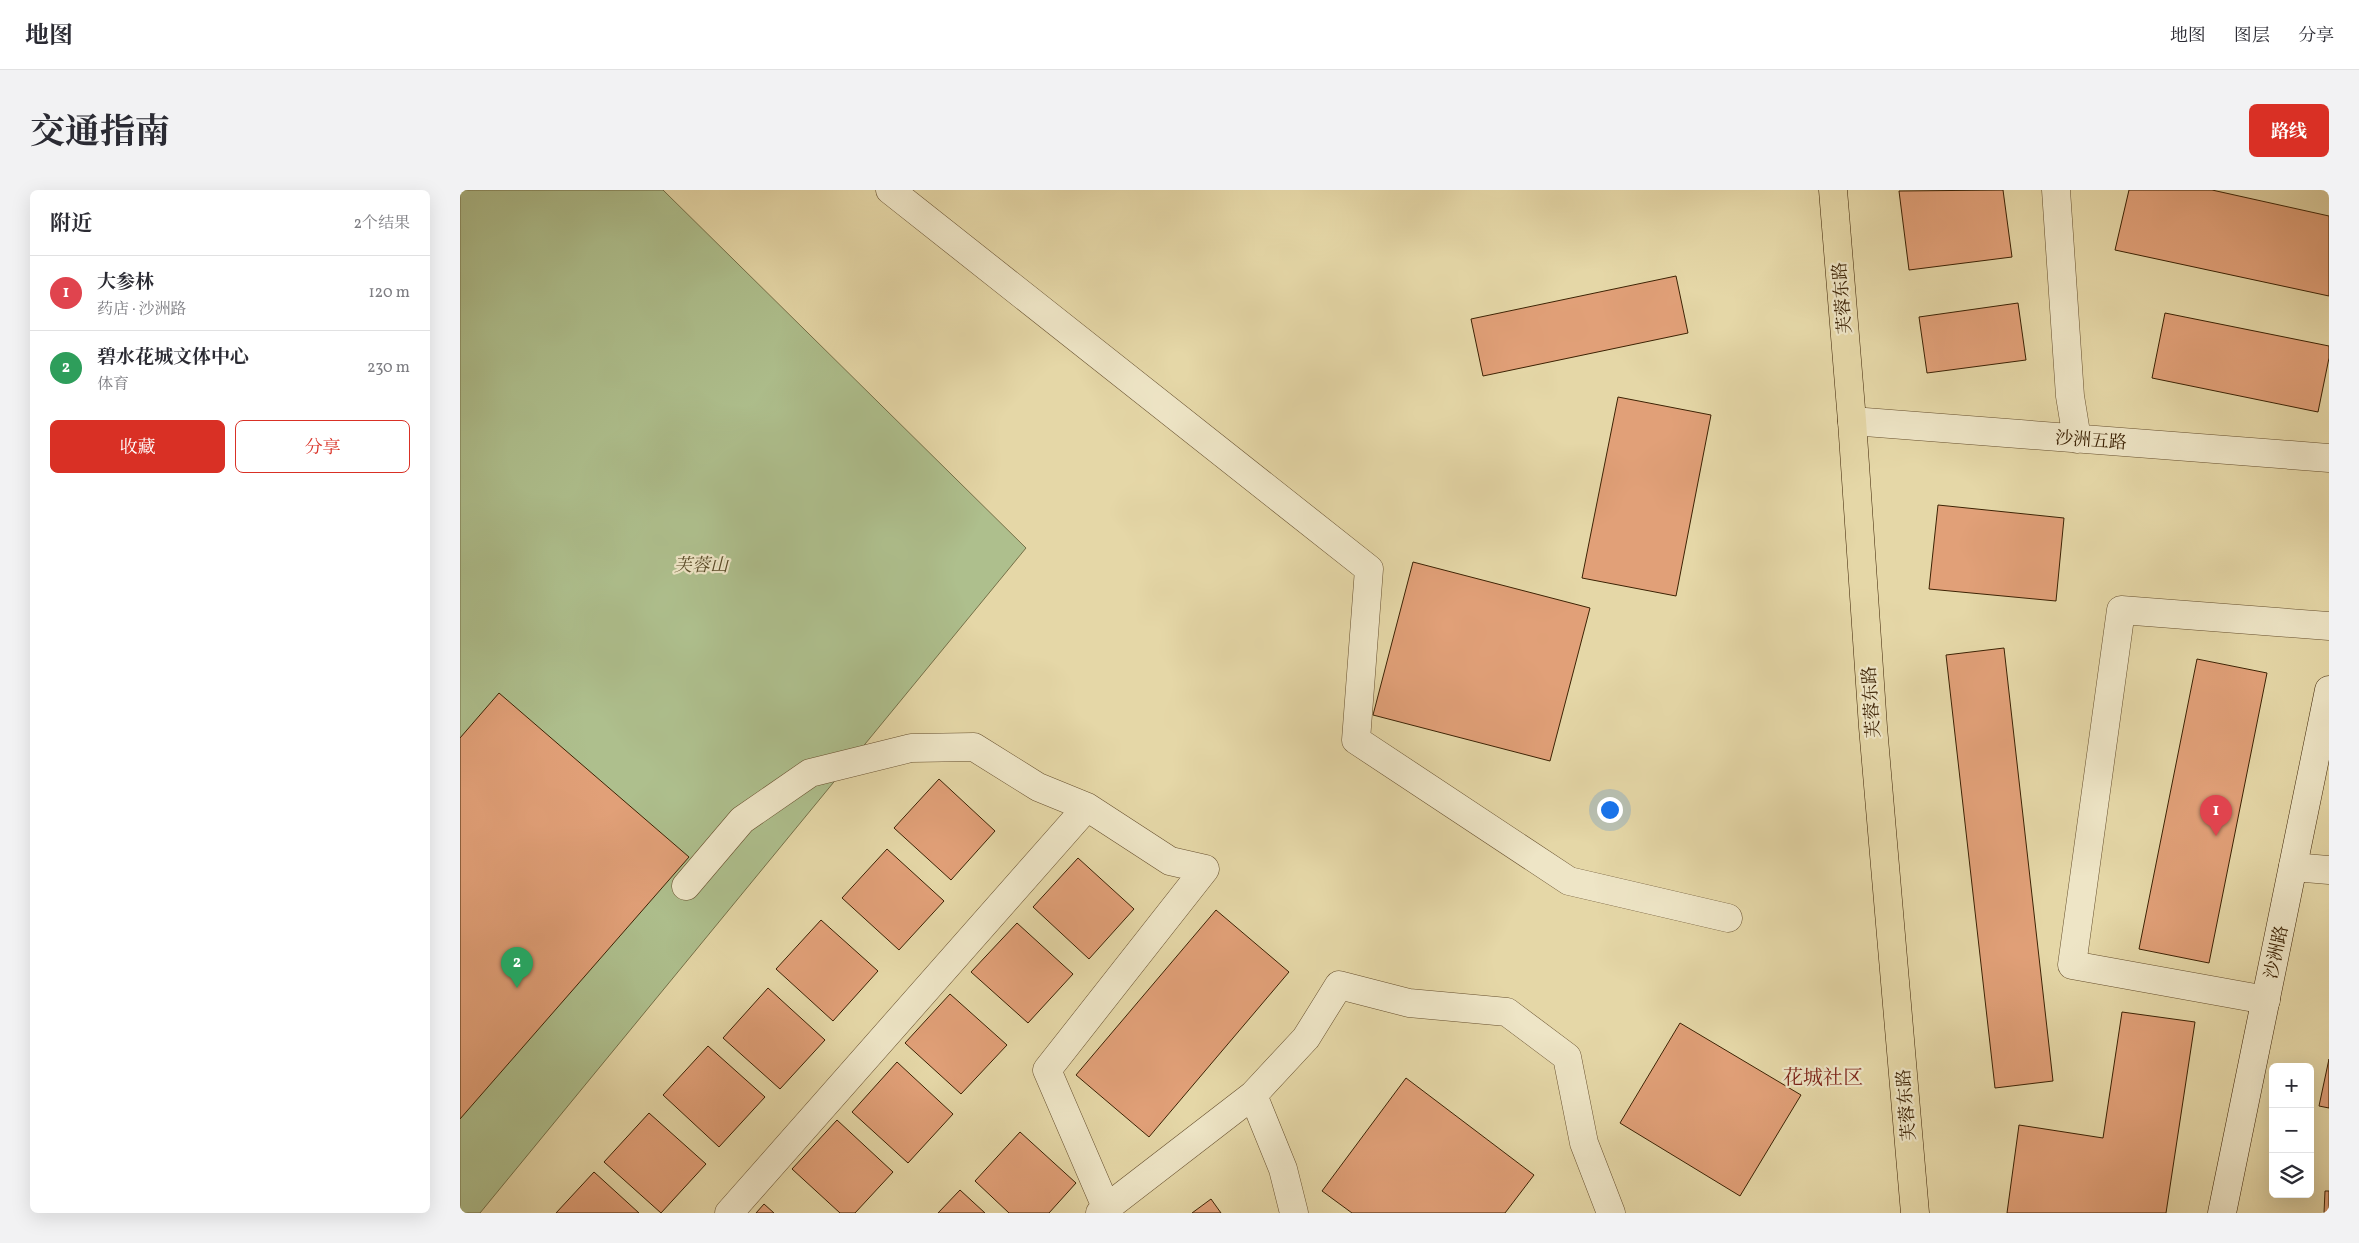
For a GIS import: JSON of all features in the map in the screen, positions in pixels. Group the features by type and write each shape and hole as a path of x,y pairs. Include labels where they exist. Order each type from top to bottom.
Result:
{"main road":[{"name":"芙蓉东路","path":"1833,190 1852,421 1873,727 1915,1213"}],"street":[{"path":"890,190 1369,569 1356,740 1569,881 1728,918"},
{"path":"2056,190 2070,396 2077,439"},
{"name":"沙洲五路","path":"1852,421 2329,458"},
{"path":"2266,1000 2072,965 2121,610 2329,626"},
{"name":"沙洲路","path":"2222,1213 2329,690"},
{"path":"686,886 742,820 810,773 911,748 974,747 1038,787 1087,807 1170,860 1205,869 1047,1070 1103,1210 1253,1095 1306,1038 1339,985 1409,1003 1508,1012 1567,1057 1584,1143 1612,1213"},
{"path":"729,1213 1087,807"},
{"path":"2293,867 2329,870"},
{"path":"1253,1095 1284,1169 1294,1213"}],"green space":[{"name":"芙蓉山","path":"460,190 663,190 1026,548 480,1213 460,1213"}],"building":[{"path":"2003,190 2012,257 1909,270 1899,191"},
{"path":"2129,190 2212,190 2329,216 2329,296 2115,250"},
{"path":"1676,276 1688,333 1483,376 1471,319"},
{"path":"2018,303 2026,360 1927,373 1919,317"},
{"path":"2165,313 2329,346 2329,358 2318,412 2152,378"},
{"path":"1618,397 1711,415 1676,596 1582,578"},
{"path":"1938,505 2064,518 2056,601 1929,589"},
{"path":"1413,562 1590,608 1550,761 1373,715"},
{"path":"2004,648 2053,1081 1995,1088 1946,655"},
{"path":"2197,659 2267,673 2209,963 2139,949"},
{"path":"499,693 689,857 460,1119 460,738"},
{"path":"939,779 995,831 951,880 894,828"},
{"path":"887,849 944,901 899,950 842,898"},
{"path":"1078,858 1134,909 1089,959 1033,907"},
{"path":"1216,910 1289,972 1149,1137 1076,1075"},
{"path":"821,920 878,971 833,1021 776,969"},
{"path":"1017,923 1073,974 1028,1023 971,972"},
{"path":"768,988 825,1040 780,1089 723,1038"},
{"path":"950,994 1007,1045 961,1094 905,1043"},
{"path":"2122,1012 2195,1022 2166,1213 2007,1213 2019,1125 2103,1138"},
{"path":"1680,1023 1801,1095 1740,1196 1620,1123"},
{"path":"708,1046 765,1097 719,1147 663,1095"},
{"path":"2329,1059 2329,1108 2319,1106"},
{"path":"897,1062 953,1114 908,1163 852,1112"},
{"path":"1406,1078 1534,1175 1505,1213 1352,1213 1322,1191"},
{"path":"649,1113 706,1164 661,1213 604,1162"},
{"path":"837,1120 893,1172 855,1213 840,1213 792,1169"},
{"path":"1020,1132 1076,1183 1049,1213 1009,1213 975,1181"},
{"path":"594,1172 639,1213 556,1213"},
{"path":"960,1190 985,1213 938,1213"},
{"path":"2325,1191 2329,1191 2329,1213 2324,1213"},
{"path":"1211,1199 1221,1213 1192,1213"},
{"path":"764,1204 774,1213 756,1213"}],"place":[{"name":"大参林","path":"2216,836"},
{"name":"碧水花城文体中心","path":"517,988"}],"district":[{"name":"花城社区","path":"1823,1077"}]}
